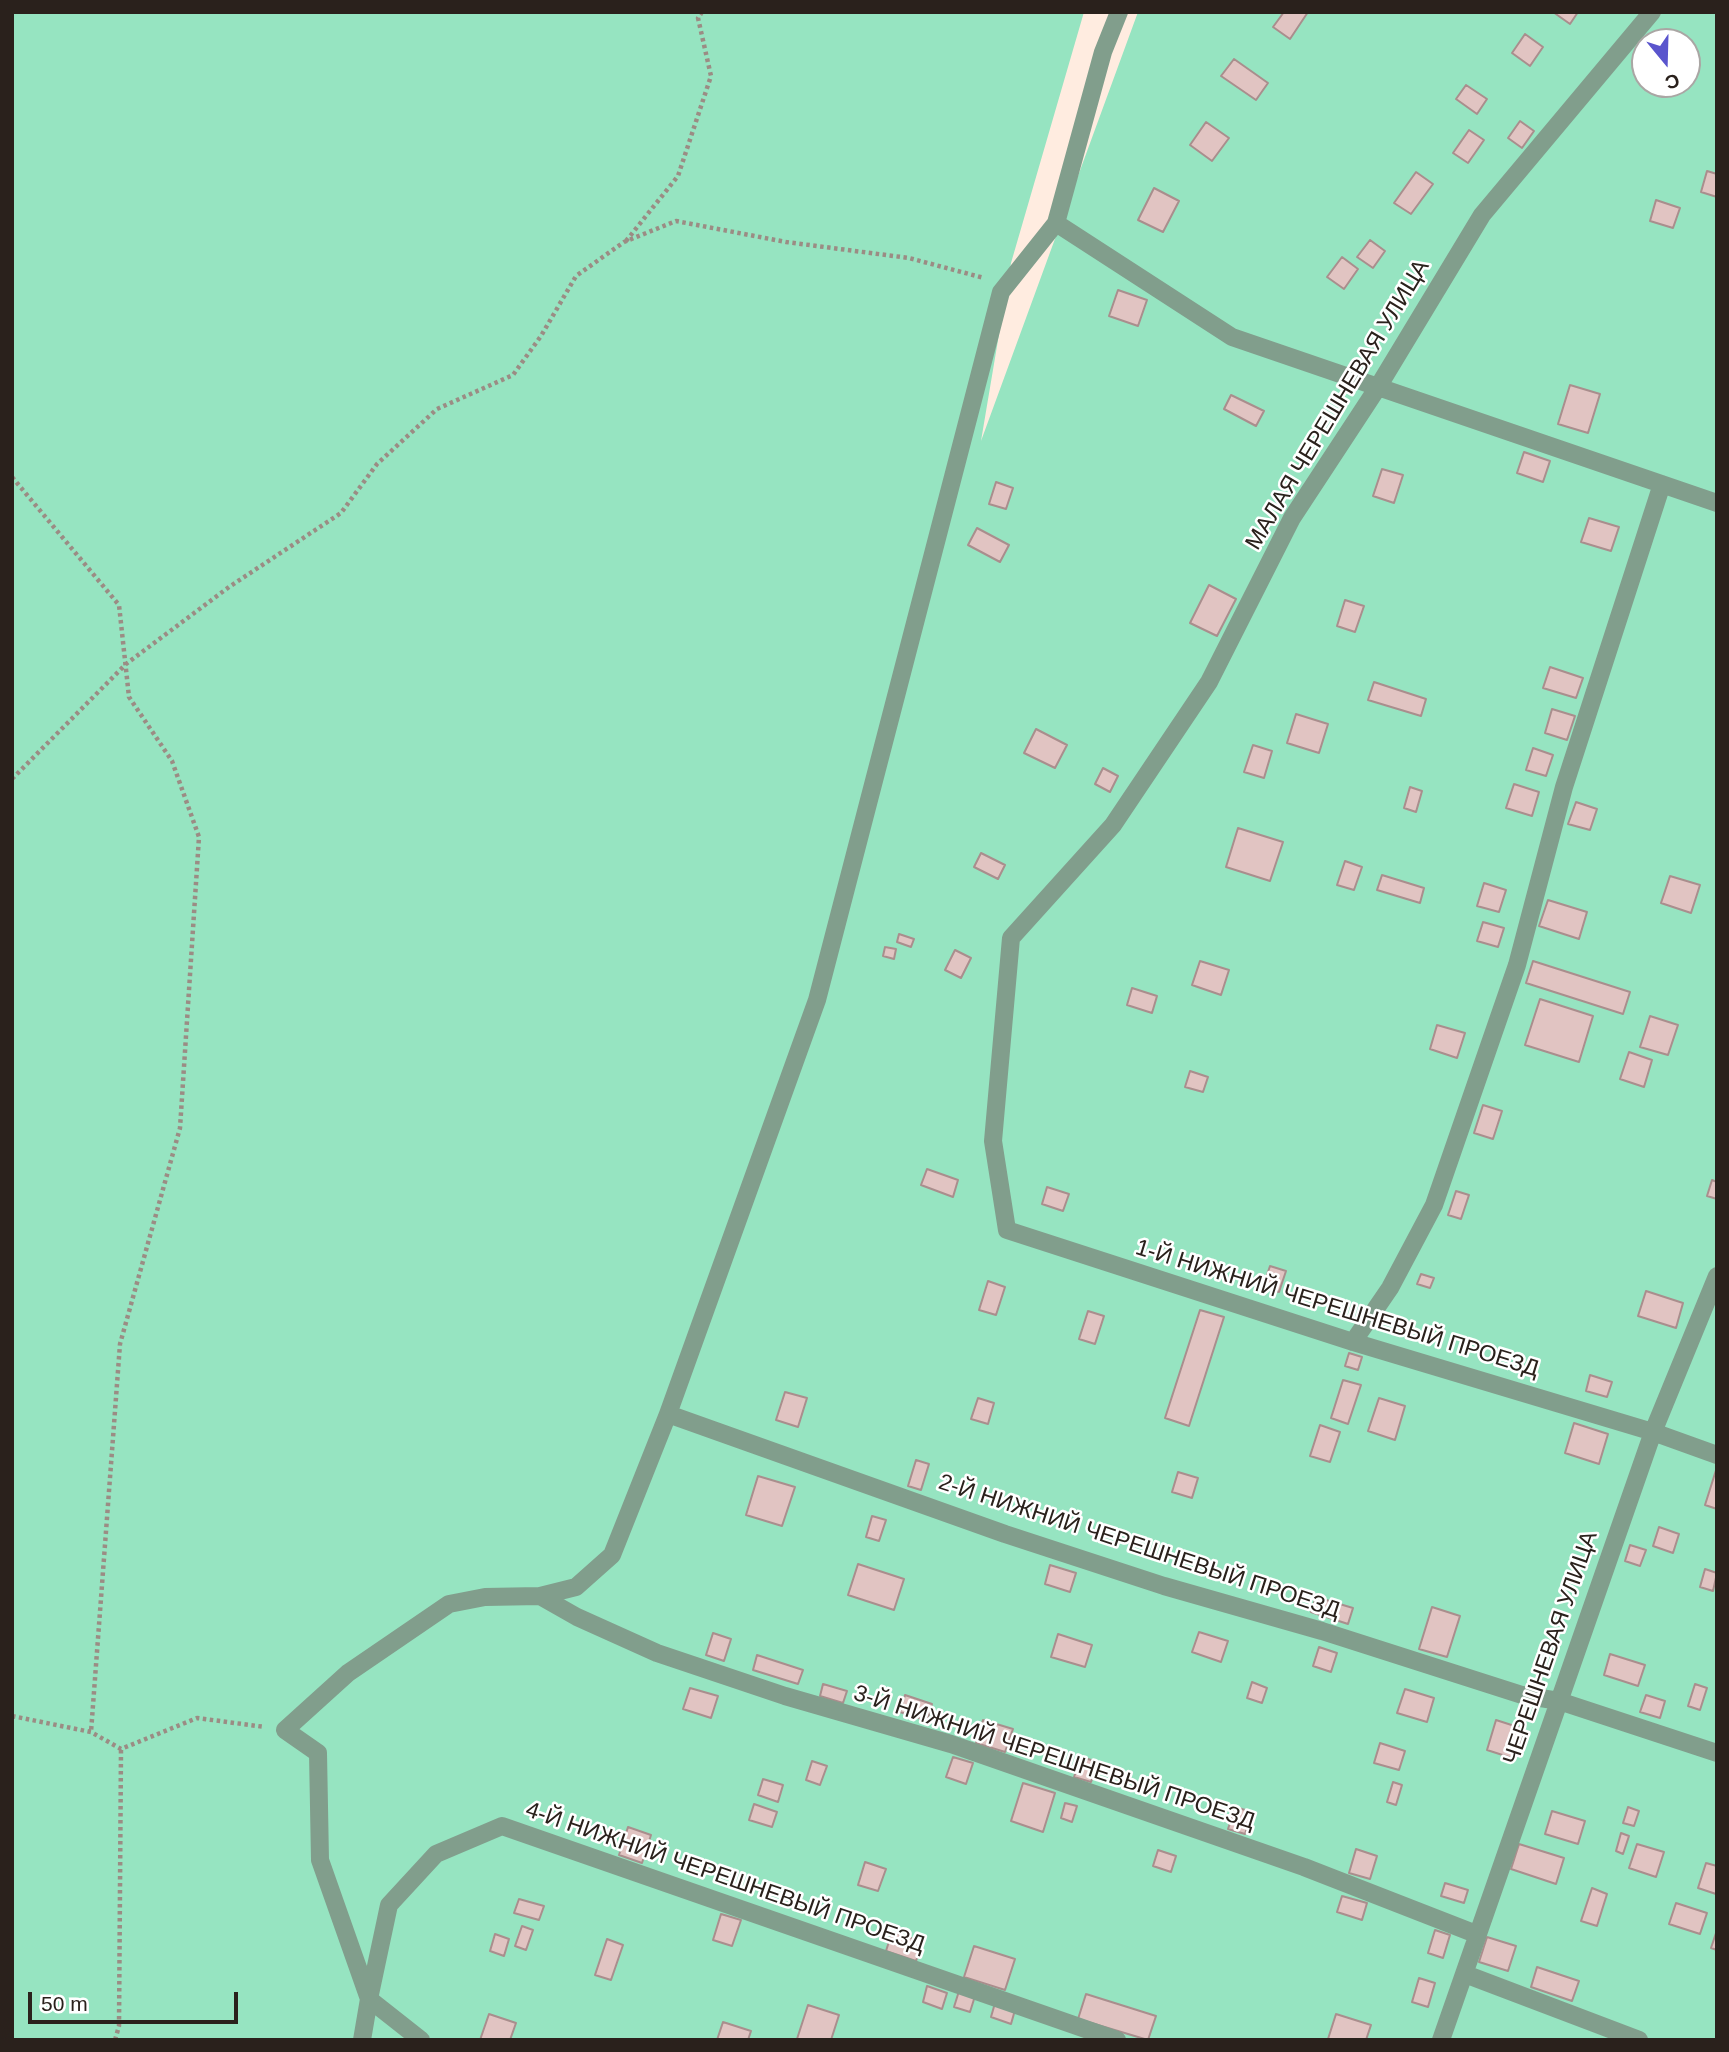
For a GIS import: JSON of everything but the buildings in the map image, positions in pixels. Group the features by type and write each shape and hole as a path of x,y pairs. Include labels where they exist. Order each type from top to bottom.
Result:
{"lane":[{"path":"421,2040 369,1999 320,1860 318,1753 285,1730 348,1673 449,1604 485,1597 540,1596 576,1587 612,1555 668,1415 817,1000 1001,292 1056,223 1102,52 1119,12"},
{"name":"МАЛАЯ ЧЕРЕШНЕВАЯ УЛИЦА","path":"1007,1230 993,1141 1011,938 1112,825 1209,682 1292,518 1378,387 1482,215 1652,12"},
{"path":"1056,223 1232,337 1717,503"},
{"path":"1353,1342 1390,1287 1434,1205 1517,965 1564,787 1662,484"},
{"name":"1-Й НИЖНИЙ ЧЕРЕШНЕВЫЙ ПРОЕЗД","path":"1007,1230 1353,1342 1653,1432 1717,1455"},
{"name":"ЧЕРЕШНЕВАЯ УЛИЦА","path":"1441,2040 1653,1432 1717,1276"},
{"name":"2-Й НИЖНИЙ ЧЕРЕШНЕВЫЙ ПРОЕЗД","path":"668,1415 1150,1582 1322,1631 1522,1695 1559,1701 1717,1753"},
{"name":"3-Й НИЖНИЙ ЧЕРЕШНЕВЫЙ ПРОЕЗД","path":"540,1596 577,1617 657,1653 785,1696 951,1744 1304,1867 1476,1934"},
{"name":"4-Й НИЖНИЙ ЧЕРЕШНЕВЫЙ ПРОЕЗД","path":"362,2040 389,1905 436,1854 502,1826 1117,2040"},
{"path":"1465,1974 1639,2040"}],"path":[{"path":"624,242 678,176 711,76 698,18 702,12"},
{"path":"12,779 126,664 229,587 341,513 377,464 437,409 513,375 541,336 576,276 624,242 676,221 786,242 909,258 983,277 1001,292"},
{"path":"12,477 119,605 129,697 172,761 199,836 180,1128 120,1344 91,1732"},
{"path":"12,1716 91,1732 121,1749"},
{"path":"121,1749 197,1718 285,1730"},
{"path":"115,2040 119,2026 121,1749"}],"green space":[{"path":"12,12 1084,12 1011,263 981,441 1138,12 1717,12 1717,2040 12,2040"}]}
